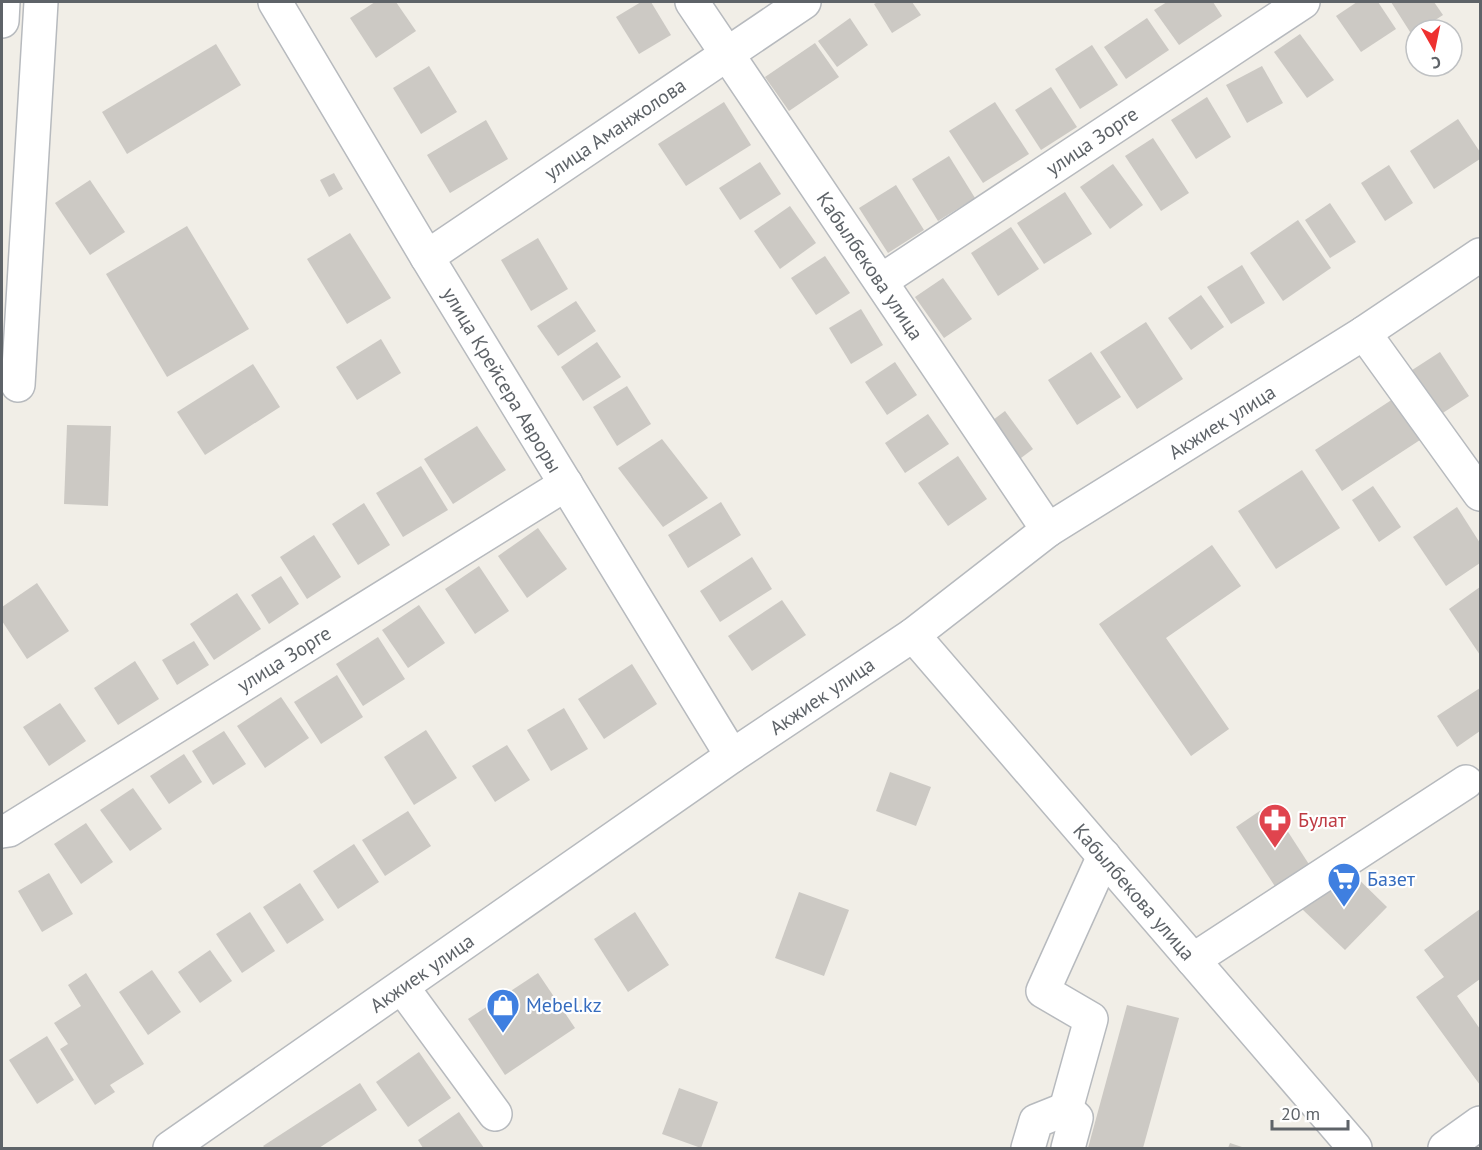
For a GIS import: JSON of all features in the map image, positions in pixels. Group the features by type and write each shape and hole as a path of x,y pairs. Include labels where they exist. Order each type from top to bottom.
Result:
{"street":[{"path":"2,21 3,2"},
{"path":"18,385 41,2"},
{"name":"улица Крейсера Авроры","path":"275,2 427,257 732,756"},
{"name":"Кабылбекова улица","path":"692,2 1048,530"},
{"name":"улица Аманжолова","path":"427,257 804,2"},
{"name":"улица Зорге","path":"881,281 1303,2"},
{"name":"Акжиек улица","path":"170,1149 207,1138 402,987 732,756 913,635 1048,530 1364,333 1480,255"},
{"path":"1364,333 1480,495"},
{"name":"улица Зорге","path":"2,831 9,830 566,484"},
{"name":"Кабылбекова улица","path":"913,635 1355,1149"},
{"path":"1193,960 1466,782"},
{"path":"1066,1109 1091,1019 1043,991 1104,856"},
{"path":"402,987 495,1114"},
{"path":"1028,1149 1036,1121 1066,1109"},
{"path":"1066,1109 1076,1118 1068,1149"},
{"path":"1445,1149 1480,1123"}],"building":[{"path":"375,2 396,2 416,31 376,58 350,18"},
{"path":"641,2 651,2 671,35 639,54 616,17"},
{"path":"912,2 921,15 892,33 874,4"},
{"path":"1167,2 1213,2 1222,16 1179,45 1154,10"},
{"path":"1357,2 1378,2 1396,29 1361,52 1336,16"},
{"path":"1391,2 1434,2 1443,15 1438,18 1404,18 1404,22"},
{"path":"850,18 868,45 837,67 818,41"},
{"path":"1147,18 1169,50 1126,79 1104,47"},
{"path":"1300,34 1334,80 1307,98 1274,52"},
{"path":"815,43 839,77 789,111 765,77"},
{"path":"216,44 241,85 127,154 102,112"},
{"path":"1092,45 1118,85 1080,109 1055,69"},
{"path":"429,66 457,112 421,134 393,88"},
{"path":"1262,66 1283,103 1247,123 1226,85"},
{"path":"1051,87 1077,127 1041,150 1015,110"},
{"path":"1207,97 1231,137 1196,159 1171,120"},
{"path":"724,102 751,145 686,186 658,144"},
{"path":"995,102 1029,154 983,183 949,131"},
{"path":"1458,119 1480,152 1480,159 1434,189 1410,151"},
{"path":"486,120 508,159 450,193 427,155"},
{"path":"1153,138 1189,193 1161,211 1125,156"},
{"path":"949,156 975,198 938,221 912,179"},
{"path":"760,162 781,194 740,220 719,188"},
{"path":"1113,164 1143,205 1110,229 1080,187"},
{"path":"1389,165 1413,203 1385,221 1361,183"},
{"path":"334,173 343,189 329,197 320,180"},
{"path":"90,180 125,232 90,255 55,203"},
{"path":"896,185 924,230 888,253 859,208"},
{"path":"1065,192 1092,234 1044,264 1017,223"},
{"path":"1330,203 1356,242 1330,258 1305,220"},
{"path":"790,206 816,243 780,269 754,231"},
{"path":"1298,220 1331,268 1283,301 1250,253"},
{"path":"187,226 249,329 167,377 106,274"},
{"path":"1011,227 1039,269 998,296 971,253"},
{"path":"350,233 391,298 347,324 307,259"},
{"path":"538,238 568,289 531,311 501,260"},
{"path":"825,256 850,293 816,315 791,278"},
{"path":"1242,265 1265,303 1231,324 1207,287"},
{"path":"943,278 972,319 944,338 915,297"},
{"path":"1201,295 1224,327 1191,350 1168,318"},
{"path":"576,301 596,331 558,356 537,326"},
{"path":"861,309 883,345 851,364 829,328"},
{"path":"1146,322 1183,379 1137,409 1100,352"},
{"path":"381,339 401,373 357,400 336,367"},
{"path":"597,342 621,377 583,401 561,367"},
{"path":"1091,352 1121,397 1077,425 1048,380"},
{"path":"1440,352 1469,396 1435,418 1406,374"},
{"path":"895,362 917,395 887,415 865,382"},
{"path":"253,364 280,407 205,455 177,412"},
{"path":"627,386 651,424 617,446 593,407"},
{"path":"1393,399 1420,440 1342,491 1315,450"},
{"path":"1005,411 1033,449 1017,461 989,423"},
{"path":"928,414 949,444 905,473 885,443"},
{"path":"67,425 111,426 108,506 64,504"},
{"path":"477,426 506,470 453,504 424,459"},
{"path":"662,439 708,498 663,527 618,468"},
{"path":"958,456 987,499 948,526 918,483"},
{"path":"421,466 448,510 403,537 376,493"},
{"path":"1302,470 1340,528 1276,569 1238,511"},
{"path":"1373,486 1401,527 1379,542 1352,500"},
{"path":"721,502 741,535 688,568 668,535"},
{"path":"364,503 390,545 358,565 332,524"},
{"path":"1457,507 1480,543 1480,563 1446,586 1413,537"},
{"path":"538,528 567,569 527,598 498,556"},
{"path":"314,535 341,577 307,599 280,557"},
{"path":"1212,545 1241,586 1166,638 1229,729 1191,756 1099,624"},
{"path":"752,557 772,589 720,622 700,591"},
{"path":"479,566 509,611 475,634 445,589"},
{"path":"281,576 299,604 269,624 251,595"},
{"path":"37,583 69,631 27,659 2,621 2,607"},
{"path":"1480,587 1480,655 1449,609"},
{"path":"237,593 261,629 214,660 190,624"},
{"path":"782,600 806,635 752,671 728,636"},
{"path":"419,605 445,643 408,668 382,630"},
{"path":"378,637 405,679 363,706 336,664"},
{"path":"194,641 209,665 177,685 162,660"},
{"path":"135,661 159,699 118,725 94,688"},
{"path":"632,664 657,704 604,739 578,699"},
{"path":"337,675 363,717 321,744 294,702"},
{"path":"1480,688 1480,731 1457,747 1437,716"},
{"path":"281,697 309,738 265,768 237,726"},
{"path":"60,703 86,741 49,766 23,727"},
{"path":"564,708 588,749 551,771 527,730"},
{"path":"426,730 457,778 414,805 384,757"},
{"path":"224,731 246,764 213,785 192,751"},
{"path":"507,745 530,780 495,802 472,766"},
{"path":"184,754 202,782 169,804 150,776"},
{"path":"890,772 931,787 916,826 876,811"},
{"path":"133,788 162,829 130,851 100,810"},
{"name":"Булат","path":"1270,804 1314,872 1280,894 1236,827"},
{"path":"408,811 431,846 385,876 362,840"},
{"path":"86,823 113,862 81,884 54,844"},
{"path":"354,844 379,882 338,909 313,871"},
{"name":"Базет","path":"1345,866 1387,907 1345,950 1302,909"},
{"path":"49,873 73,914 42,932 18,891"},
{"path":"300,883 324,920 287,944 263,907"},
{"path":"799,892 849,910 824,976 775,958"},
{"path":"1480,909 1480,979 1457,996 1480,1029 1480,1085 1416,997 1444,977 1424,950"},
{"path":"250,912 275,951 242,973 216,934"},
{"path":"635,912 669,965 628,992 594,939"},
{"path":"210,950 232,981 200,1003 178,972"},
{"path":"152,970 181,1012 148,1035 119,992"},
{"path":"86,973 144,1064 110,1085 115,1092 95,1105 60,1049 68,1044 54,1023 81,1006 68,985"},
{"path":"538,973 575,1028 505,1075 468,1019"},
{"path":"1127,1005 1179,1018 1143,1148 1088,1148"},
{"path":"47,1036 74,1080 37,1104 9,1060"},
{"path":"419,1052 451,1098 408,1127 376,1082"},
{"path":"360,1083 377,1110 319,1148 265,1148 263,1146"},
{"path":"679,1088 718,1102 701,1148 662,1134"},
{"path":"459,1112 484,1148 423,1148 418,1140"},
{"path":"1230,1143 1245,1148 1228,1148"}],"place":[{"name":"Булат","path":"1275,849"},
{"name":"Базет","path":"1344,908"},
{"name":"Mebel.kz","path":"503,1034"}]}
